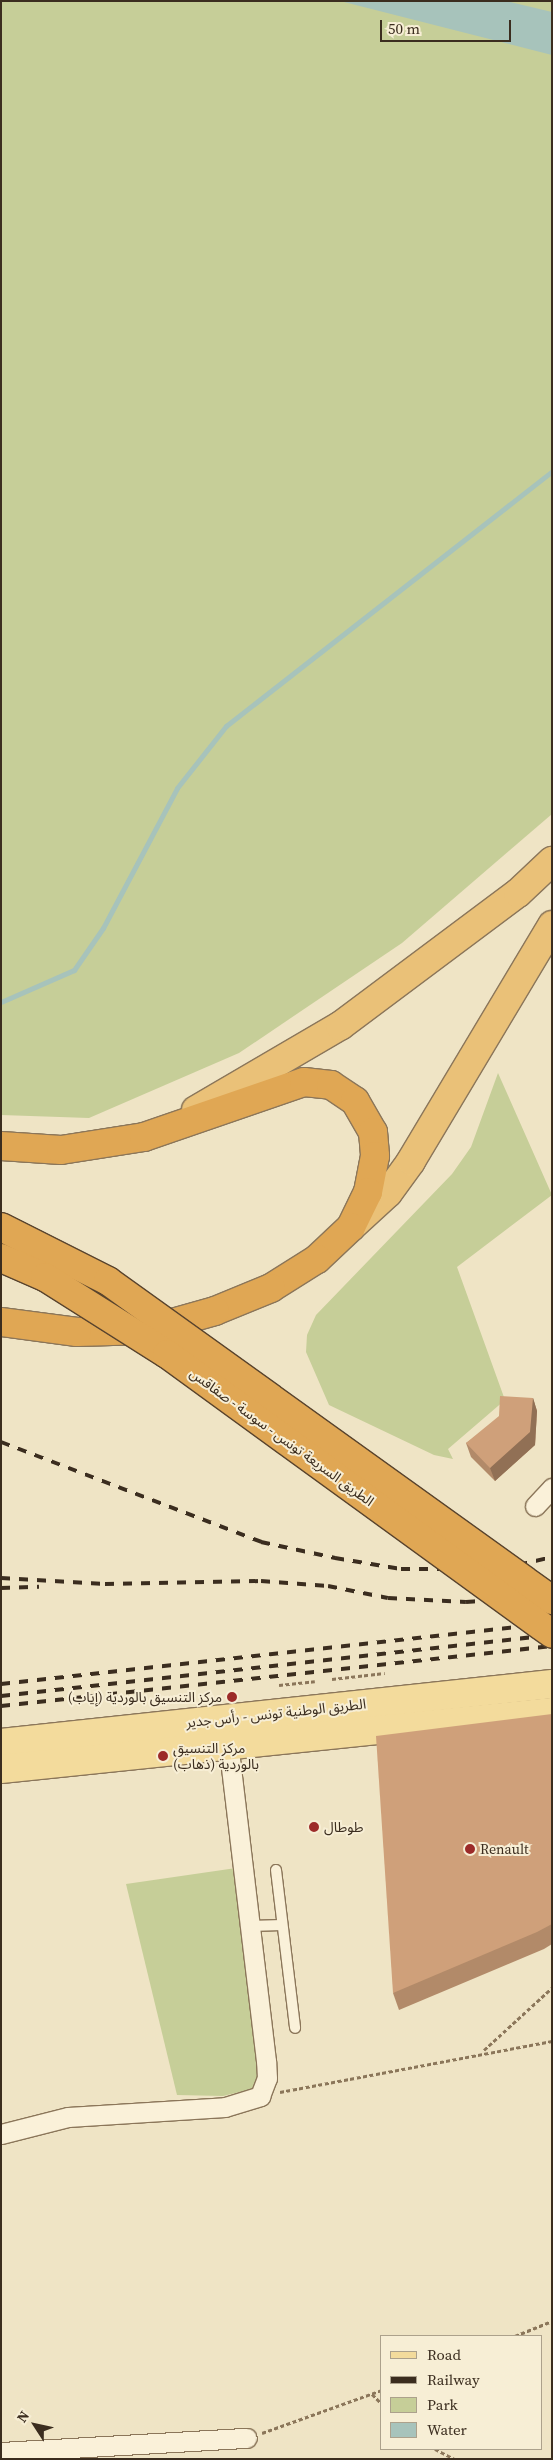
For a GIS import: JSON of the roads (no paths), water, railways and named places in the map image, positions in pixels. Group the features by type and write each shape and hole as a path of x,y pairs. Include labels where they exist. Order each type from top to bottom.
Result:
{"highway":[{"path":"144,1137 243,1086 340,1026 518,893 552,861"},
{"path":"1,1322 77,1332 148,1330 215,1311 271,1288 317,1260 388,1192 411,1161 552,925"},
{"path":"1,1146 61,1150 144,1137 211,1116 281,1087 304,1082 331,1086 355,1101 373,1132 375,1169 351,1227"},
{"name":"الطريق السريعة تونس - سوسة - صفاقس","path":"1,1227 108,1281 552,1600"},
{"name":"الطريق السريعة تونس - سوسة - صفاقس","path":"1,1258 46,1277 168,1354 552,1634"}],"main road":[{"name":"الطريق الوطنية تونس - رأس جدير","path":"1,1743 552,1684"},
{"name":"الطريق الوطنية تونس - رأس جدير","path":"1,1769 228,1744 552,1712"}],"street":[{"path":"535,1506 552,1488"},
{"path":"1,2134 68,2117 225,2107 260,2096 267,2078 266,2062 228,1744"},
{"path":"1,2452 247,2438"}],"lane":[{"path":"276,1870 295,2028"},
{"path":"250,1926 282,1925"}],"water":[{"path":"340,1 506,1 552,12 552,55"}],"waterway":[{"path":"1,1002 74,970 103,928 177,788 226,726 552,471"}],"railway":[{"path":"1,1442 261,1542 335,1558 401,1569 501,1569 552,1557"},
{"path":"1,1578 105,1584 261,1581 328,1586 388,1598 466,1602 552,1596"},
{"path":"1,1588 39,1587"},
{"path":"1,1684 552,1623"},
{"path":"1,1696 552,1635"},
{"path":"1,1706 552,1646"}],"place":[{"name":"مركز التنسيق بالوردية (إياب)","path":"232,1697"},
{"name":"مركز التنسيق بالوردية (ذهاب)","path":"163,1756"},
{"name":"طوطال","path":"314,1827"},
{"name":"Renault","path":"470,1849"}]}
